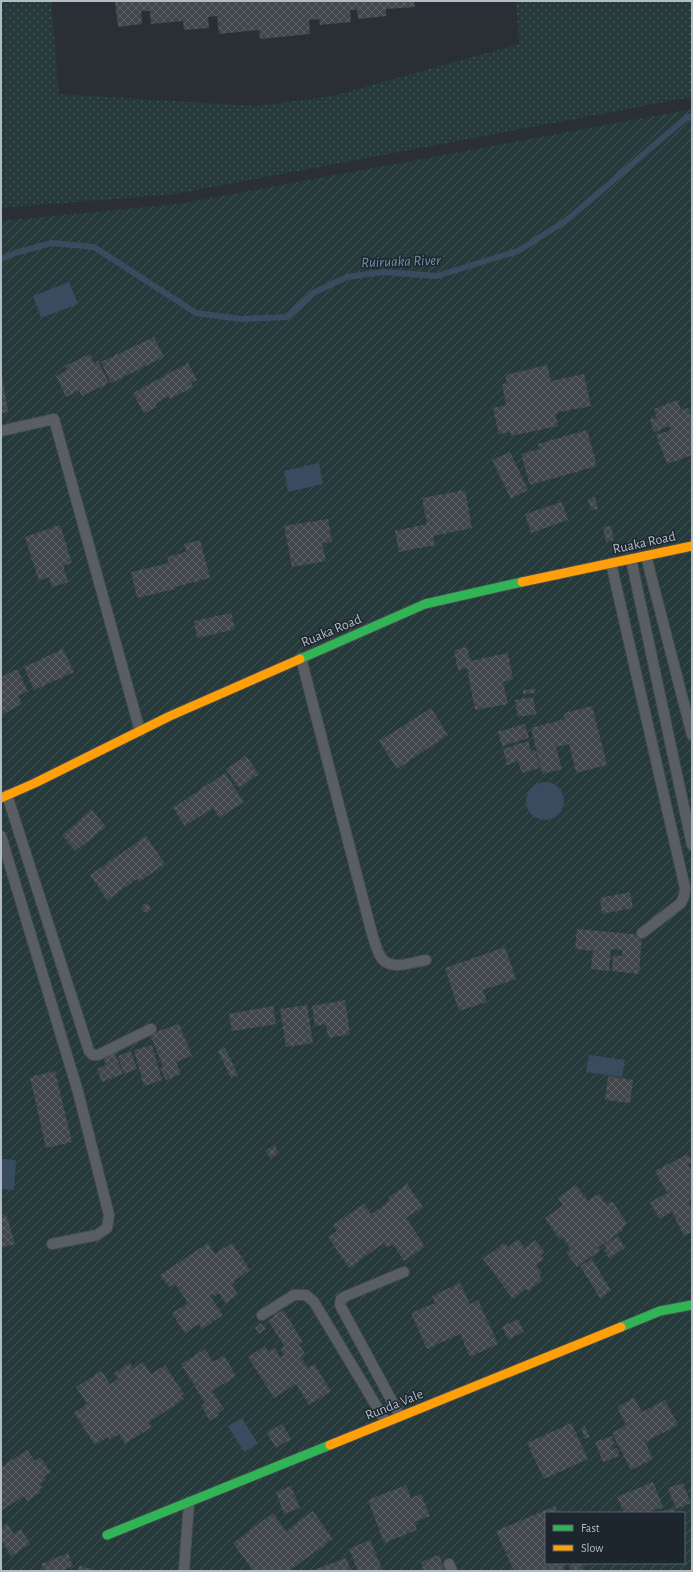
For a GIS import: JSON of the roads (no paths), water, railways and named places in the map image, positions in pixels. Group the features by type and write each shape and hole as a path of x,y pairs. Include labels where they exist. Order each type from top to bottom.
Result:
{"street":[{"name":"Ruaka Road","path":"4,796 35,783 170,716 425,604 692,546"},
{"name":"Runda Vale","path":"107,1535 660,1311 692,1305"}],"lane":[{"path":"1,431 54,419 140,731"},
{"path":"646,556 692,735"},
{"path":"630,559 692,845"},
{"path":"611,563 685,888 681,903 642,933"},
{"path":"301,658 370,930 382,960 390,964 398,965 426,960"},
{"path":"4,796 89,1051 93,1055 98,1055 151,1029"},
{"path":"1,836 74,1078 109,1215 107,1228 97,1235 52,1244"},
{"path":"400,1416 340,1305 341,1299 346,1296 404,1272"},
{"path":"262,1315 294,1295 306,1295 314,1302 386,1422"},
{"path":"184,1571 189,1502"}],"water":[{"path":"69,282 78,304 41,318 33,296"},
{"path":"319,463 323,484 288,492 284,471"},
{"path":"545,782 558,788 564,801 558,814 545,820 532,814 526,801 532,788"},
{"path":"589,1055 625,1060 622,1077 586,1072"},
{"path":"1,1159 16,1160 14,1190 1,1189"},
{"path":"242,1418 258,1444 244,1452 228,1426"}],"waterway":[{"name":"Ruiruaka River","path":"1,259 15,253 52,243 94,247 196,313 241,319 287,317 313,293 347,277 383,272 437,276 518,251 567,220 687,117 692,117"}]}
